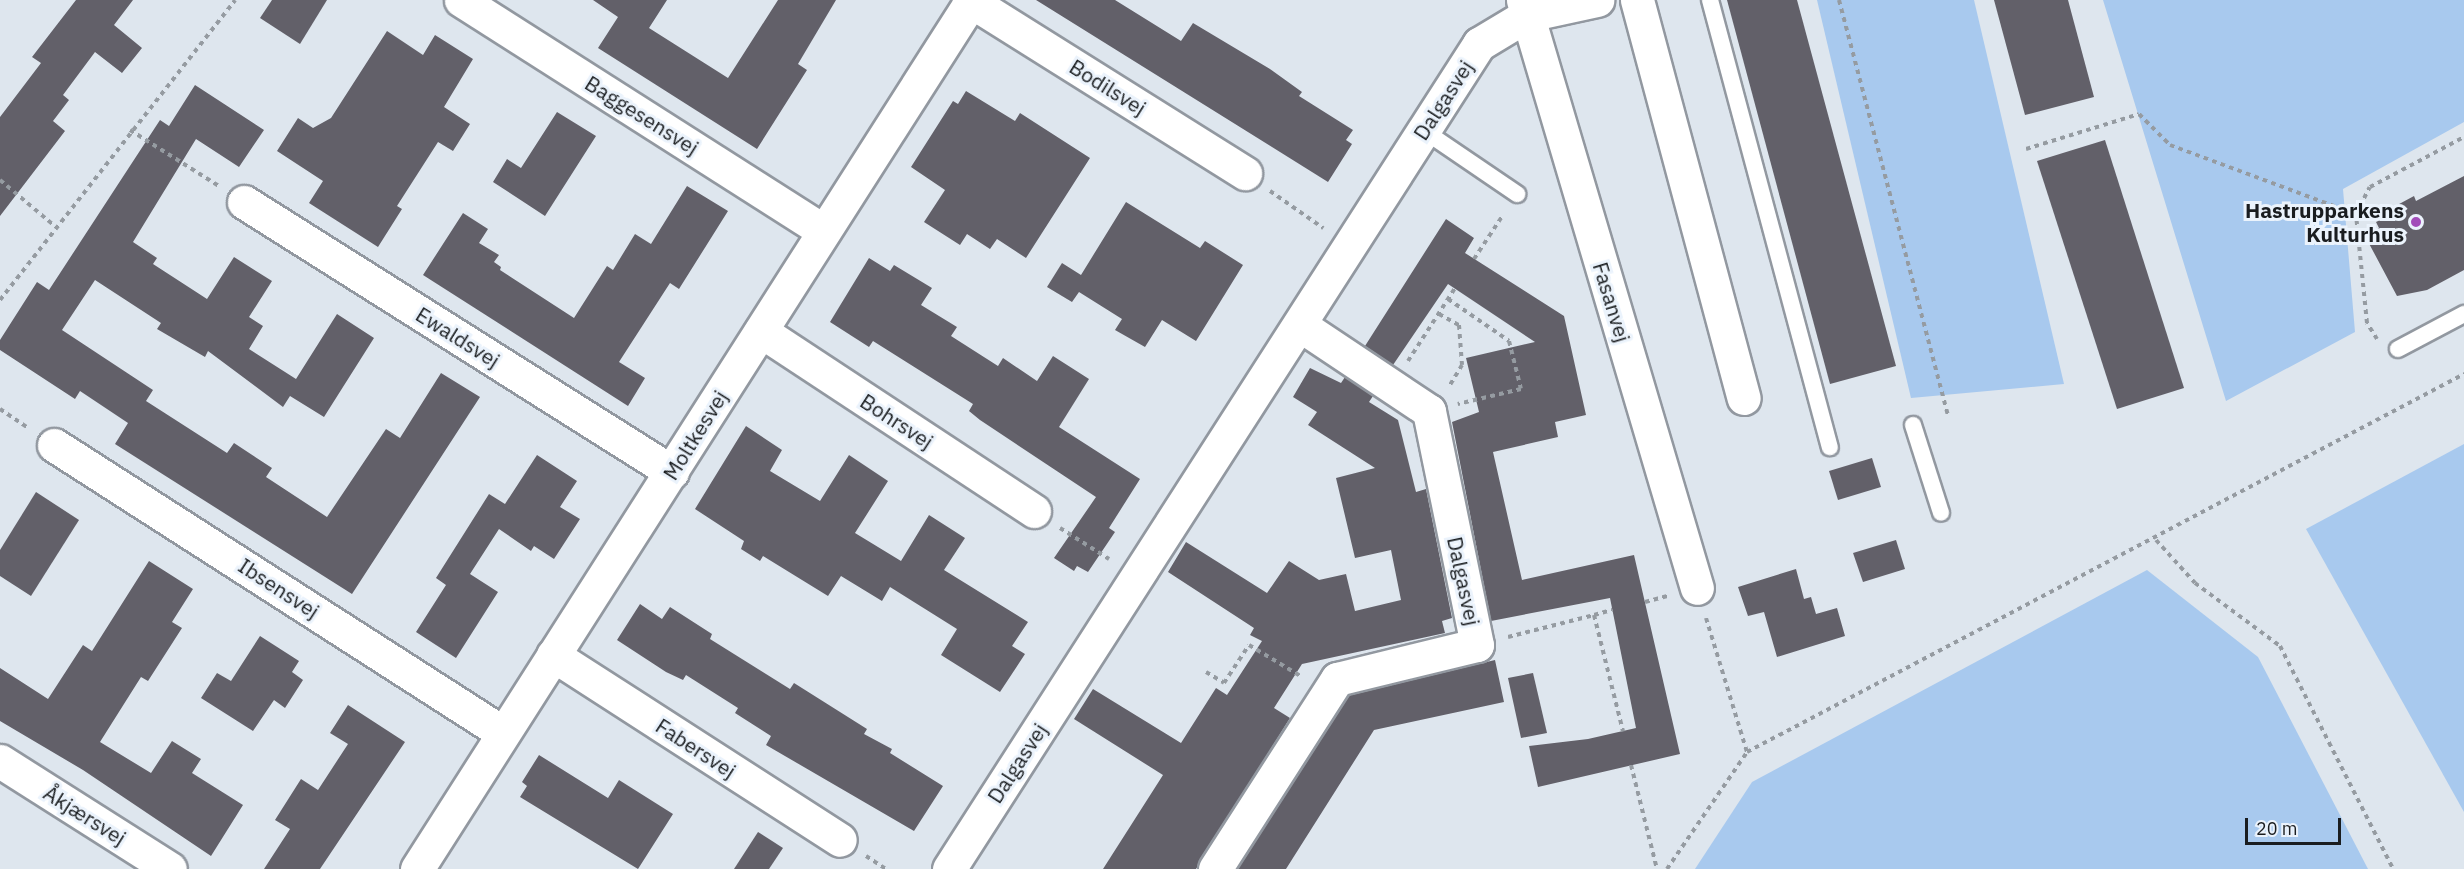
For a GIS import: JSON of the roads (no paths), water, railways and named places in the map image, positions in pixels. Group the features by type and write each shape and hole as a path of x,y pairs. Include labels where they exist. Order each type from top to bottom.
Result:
{"street":[{"name":"Baggesensvej","path":"461,0 824,231"},
{"name":"Moltkesvej","path":"417,869 971,0"},
{"name":"Bodilsvej","path":"971,0 1245,173"},
{"path":"1525,7 1597,0"},
{"path":"1637,0 1744,398"},
{"name":"Dalgasvej","path":"949,869 1479,44 1525,7"},
{"name":"Fasanvej","path":"1525,7 1697,588"},
{"name":"Ewaldsvej","path":"244,202 672,472"},
{"name":"Dalgasvej","path":"1215,869 1337,680 1477,645 1432,410 1391,387 1300,325"},
{"name":"Bohrsvej","path":"761,331 1034,511"},
{"name":"Ibsensvej","path":"54,445 503,733"},
{"name":"Fabersvej","path":"554,655 840,840"},
{"name":"Åkjærsvej","path":"0,761 170,869"}],"lane":[{"path":"1710,0 1830,447"},
{"path":"1423,130 1517,194"},
{"path":"2398,349 2464,314"},
{"path":"1912,425 1941,513"}],"place":[{"name":"Hastrupparkens Kulturhus","path":"2416,222"}]}
